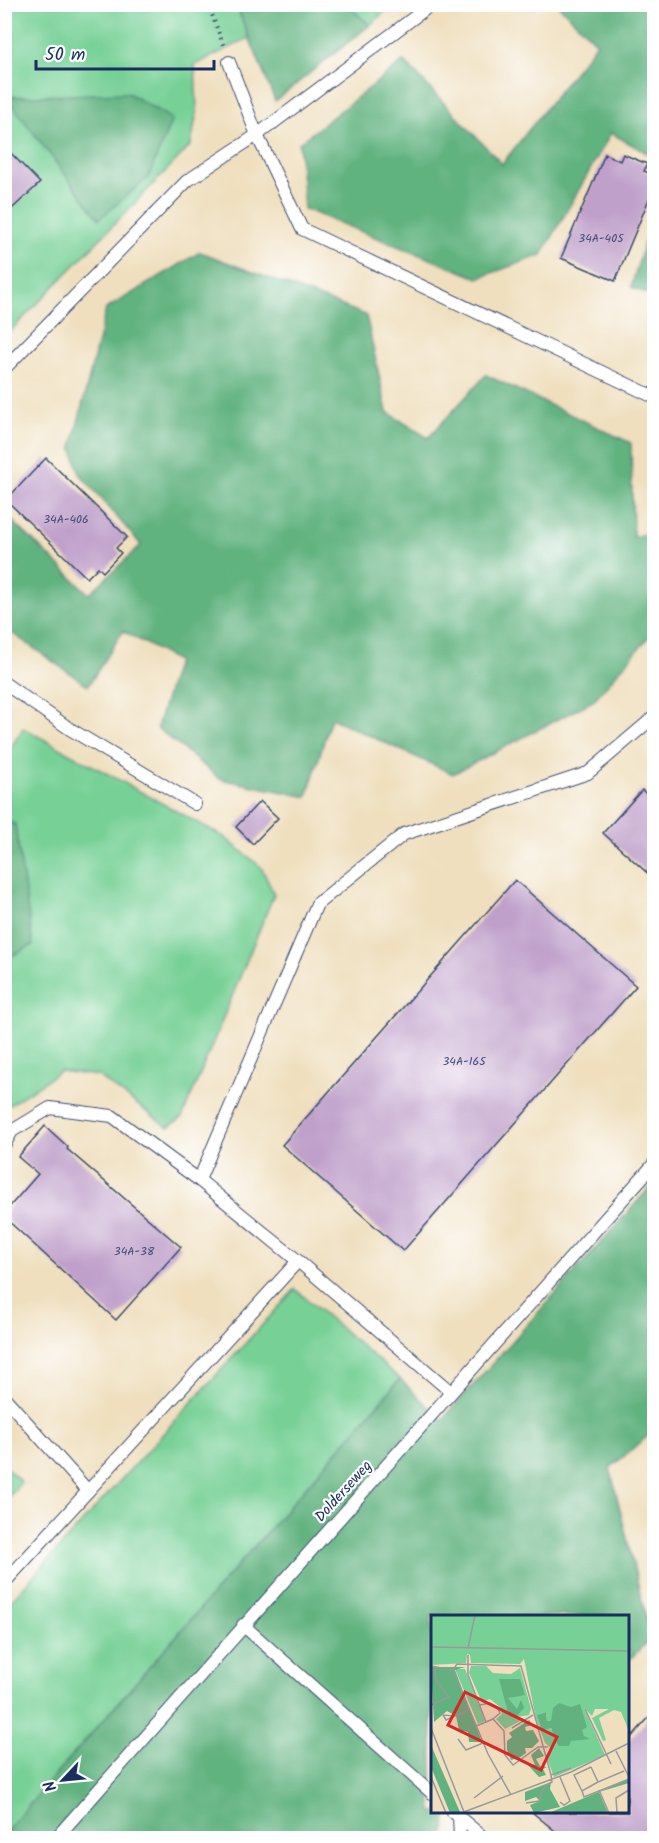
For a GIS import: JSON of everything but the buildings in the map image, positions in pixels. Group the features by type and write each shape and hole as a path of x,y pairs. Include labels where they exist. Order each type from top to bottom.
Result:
{"lane":[{"path":"4,369 187,181 257,135 432,4"},
{"path":"229,62 257,135 302,229 654,397"},
{"path":"4,683 70,729 195,804"},
{"path":"199,1180 316,904 404,834 588,773 654,717"},
{"path":"4,1145 12,1131 50,1108 112,1116 199,1180 452,1392"},
{"name":"Dolderseweg","path":"56,1839 243,1625 654,1164"},
{"path":"4,1583 298,1261"},
{"path":"4,1397 88,1491"},
{"path":"243,1625 431,1792"},
{"path":"456,1814 460,1839"},
{"path":"456,1814 484,1839"}],"path":[{"path":"208,4 229,62"}],"green space":[{"path":"5,5 236,5 249,38 195,65 197,111 191,145 5,337"},
{"path":"236,5 347,5 370,25 275,101"},
{"path":"347,5 392,5 370,25"},
{"path":"558,5 654,5 654,157 611,133 542,255 478,278 304,209 299,143 404,61 502,164 597,43"},
{"path":"128,93 172,119 148,178 99,219 6,97"},
{"path":"654,211 654,297 631,287"},
{"path":"200,252 366,315 387,412 428,438 486,375 631,443 633,537 654,532 654,631 593,701 453,774 331,718 307,797 220,779 157,728 177,661 123,631 88,686 5,628 5,514 89,594 141,545 80,474 72,447 106,309"},
{"path":"23,728 224,837 261,867 274,894 182,1118 168,1127 98,1076 60,1071 5,1108 4,759"},
{"path":"5,821 15,824 33,945 5,959"},
{"path":"654,1183 654,1431 610,1468 651,1638 629,1660 629,1615 431,1615 431,1813 446,1813 445,1838 5,1838 5,1833 400,1379 442,1420"},
{"path":"295,1289 400,1379 5,1833 5,1607"},
{"path":"5,1466 21,1482 4,1502"}]}
